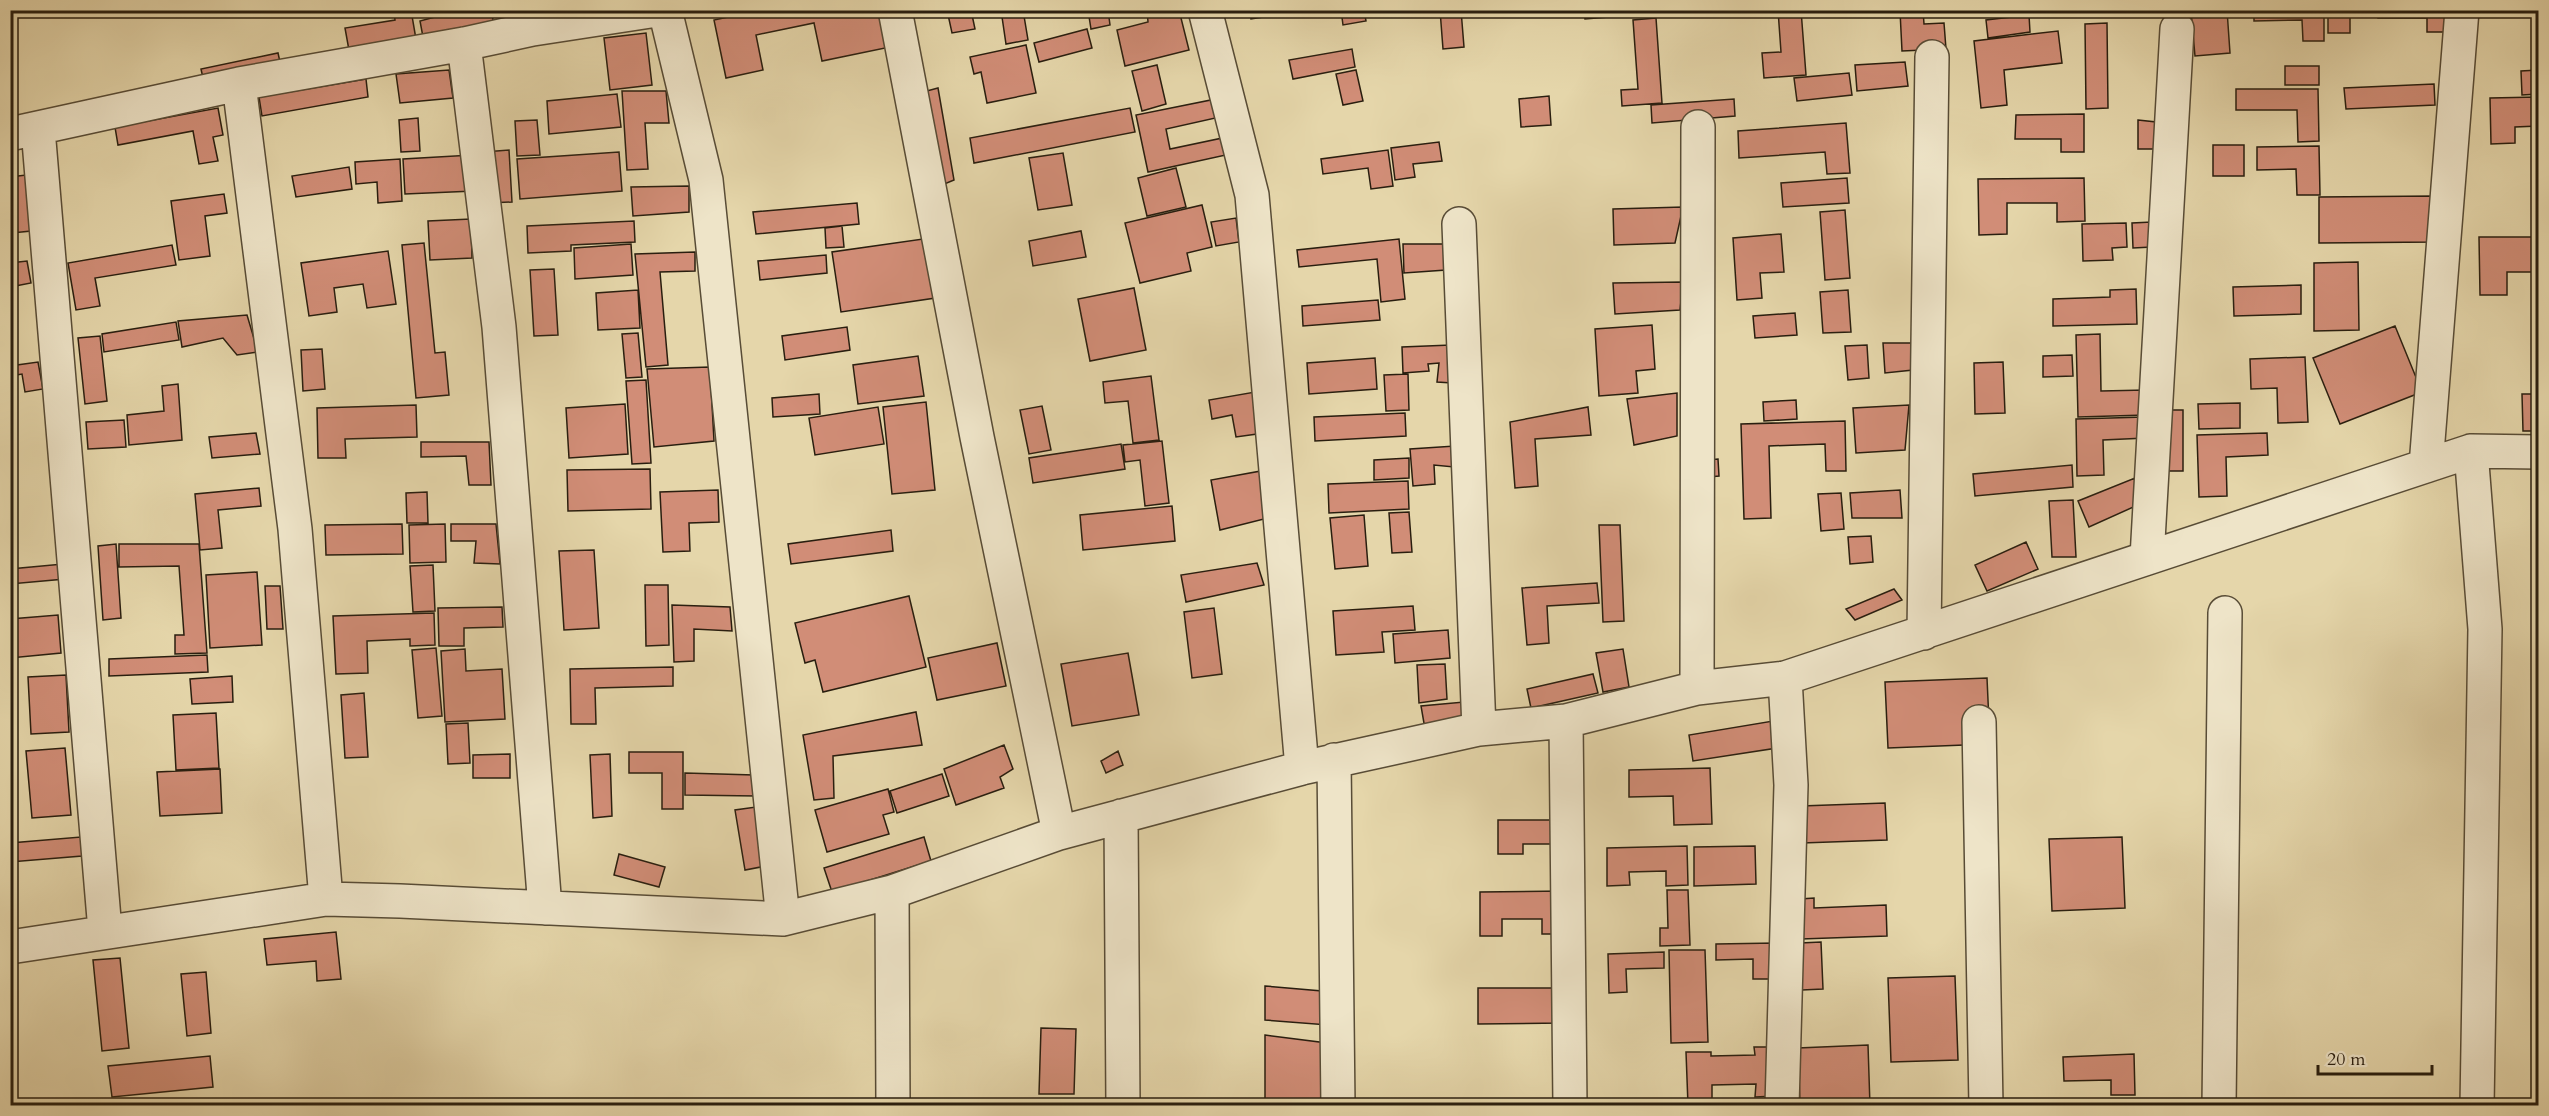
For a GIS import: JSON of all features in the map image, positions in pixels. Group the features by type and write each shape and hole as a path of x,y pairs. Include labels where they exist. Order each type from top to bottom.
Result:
{"street":[{"path":"105,931 24,132 239,84 464,44 531,20 657,10"},
{"path":"665,10 706,180 783,919"},
{"path":"895,10 977,437 1059,833"},
{"path":"1205,10 1252,195 1302,768"},
{"path":"2426,466 2462,10"},
{"path":"2147,558 2177,29"},
{"path":"464,44 499,327 545,908"},
{"path":"1924,633 1932,57"},
{"path":"239,84 295,529 326,899"},
{"path":"1697,688 1698,127"},
{"path":"1459,224 1479,729"},
{"path":"2471,451 2485,629 2477,1106"},
{"path":"10,947 326,899 783,919 892,892 1059,833 1334,760 1479,729 1566,721 1697,688 1785,678 2471,451 2538,452"},
{"path":"2219,1106 2225,613"},
{"path":"1782,1106 1791,785 1785,678"},
{"path":"1566,721 1570,1106"},
{"path":"1979,722 1986,1106"},
{"path":"1334,760 1338,1106"},
{"path":"1121,816 1123,1106"},
{"path":"892,892 893,1106"}],"building":[{"path":"394,10 411,10 417,45 350,56 345,28 395,20"},
{"path":"461,10 492,10 493,21 423,37 420,21"},
{"path":"761,10 888,10 895,46 822,61 814,23 756,35 763,70 726,78 714,20"},
{"path":"947,10 971,10 975,29 952,33"},
{"path":"1001,10 1023,10 1028,40 1006,44"},
{"path":"1088,10 1108,10 1110,25 1091,29"},
{"path":"1147,10 1179,10 1189,50 1125,66 1117,30 1148,22"},
{"path":"1250,10 1275,10 1276,15 1251,19"},
{"path":"1341,10 1364,10 1366,21 1343,25"},
{"path":"1440,10 1461,10 1464,47 1443,49"},
{"path":"1584,10 1657,10 1658,13 1585,19"},
{"path":"1778,10 1801,10 1806,75 1764,78 1762,53 1781,52"},
{"path":"1923,10 1924,24 1944,23 1946,49 1902,51 1900,11"},
{"path":"2227,10 2230,53 2195,56 2191,12"},
{"path":"2254,10 2324,10 2324,41 2303,41 2302,20 2254,21"},
{"path":"2328,10 2350,10 2350,33 2328,33"},
{"path":"2378,10 2449,10 2449,32 2427,32 2427,18 2378,18"},
{"path":"2029,15 2030,32 1988,38 1986,20"},
{"path":"1656,18 1662,103 1622,106 1621,90 1638,89 1633,20"},
{"path":"2107,23 2108,108 2086,109 2085,24"},
{"path":"1087,29 1092,48 1039,62 1034,43"},
{"path":"2058,31 2062,63 2004,70 2007,105 1981,108 1974,41"},
{"path":"646,33 652,85 610,90 604,38"},
{"path":"1026,45 1036,93 987,103 981,72 974,74 970,57"},
{"path":"1352,49 1355,67 1293,79 1289,60"},
{"path":"278,53 282,71 205,87 201,69"},
{"path":"1905,62 1908,86 1857,91 1855,65"},
{"path":"1157,65 1166,104 1142,111 1132,71"},
{"path":"2285,66 2319,66 2319,85 2285,85"},
{"path":"449,70 453,98 400,103 396,74"},
{"path":"1356,70 1363,101 1343,105 1336,74"},
{"path":"2538,70 2538,94 2522,95 2521,71"},
{"path":"1849,73 1852,95 1797,101 1794,78"},
{"path":"366,79 368,97 262,116 259,97"},
{"path":"2434,84 2435,105 2346,109 2344,88"},
{"path":"938,88 954,180 942,185 923,92"},
{"path":"2236,89 2318,89 2319,141 2298,142 2297,110 2236,110"},
{"path":"622,91 666,91 669,123 645,123 648,169 627,170"},
{"path":"617,94 621,127 549,134 547,101"},
{"path":"1549,96 1551,125 1521,127 1519,99"},
{"path":"2538,97 2538,126 2515,127 2515,143 2491,144 2490,98"},
{"path":"1216,99 1220,117 1166,129 1170,149 1232,136 1235,153 1148,172 1136,115"},
{"path":"1734,99 1735,116 1652,123 1651,105"},
{"path":"218,108 223,135 213,137 218,161 199,164 193,131 118,145 115,127"},
{"path":"1130,108 1135,132 974,163 970,138"},
{"path":"2084,114 2084,152 2061,152 2061,139 2015,139 2016,115"},
{"path":"418,118 420,151 401,152 399,120"},
{"path":"537,120 540,155 517,156 515,121"},
{"path":"2138,120 2156,122 2154,149 2138,149"},
{"path":"1846,123 1850,173 1827,174 1825,152 1739,158 1738,131"},
{"path":"1439,142 1442,161 1413,164 1415,177 1395,180 1391,148"},
{"path":"2213,145 2244,145 2244,176 2213,176"},
{"path":"2319,146 2320,195 2297,195 2296,169 2257,170 2257,147"},
{"path":"509,150 512,202 488,203 484,152"},
{"path":"1388,150 1393,186 1371,189 1368,168 1323,174 1321,159"},
{"path":"619,152 622,191 520,199 517,159"},
{"path":"1063,153 1072,205 1038,210 1029,158"},
{"path":"472,155 474,191 405,194 403,159"},
{"path":"400,159 402,201 378,203 377,182 356,184 355,162"},
{"path":"349,167 352,189 296,197 292,176"},
{"path":"1176,168 1186,207 1147,216 1138,178"},
{"path":"26,175 31,231 12,233 10,177"},
{"path":"1847,178 1849,203 1783,207 1781,183"},
{"path":"2084,178 2085,221 2057,222 2057,203 2007,203 2007,234 1979,235 1978,179"},
{"path":"689,186 689,212 633,216 631,187"},
{"path":"224,194 227,213 205,216 210,256 179,260 171,201"},
{"path":"2434,196 2434,242 2319,243 2319,197"},
{"path":"857,203 859,224 756,234 753,212"},
{"path":"1202,205 1212,247 1187,253 1191,271 1140,283 1125,223"},
{"path":"1683,207 1675,243 1614,245 1613,209"},
{"path":"1845,210 1850,278 1825,280 1820,212"},
{"path":"1236,218 1239,242 1216,246 1211,222"},
{"path":"471,219 472,258 430,260 428,221"},
{"path":"634,221 635,242 571,245 571,251 528,253 527,226"},
{"path":"2152,222 2152,247 2133,248 2132,223"},
{"path":"2126,223 2127,247 2112,248 2113,260 2083,261 2082,224"},
{"path":"842,226 844,247 826,248 825,228"},
{"path":"1081,231 1086,257 1033,266 1029,241"},
{"path":"1781,234 1784,272 1760,273 1762,298 1737,300 1733,238"},
{"path":"2479,237 2538,237 2538,272 2507,272 2507,295 2480,295"},
{"path":"930,238 942,297 841,312 832,252"},
{"path":"1399,239 1405,299 1381,302 1377,259 1299,267 1297,250"},
{"path":"424,243 435,353 445,352 449,395 416,398 402,245"},
{"path":"631,244 633,275 575,279 574,248"},
{"path":"1403,244 1446,244 1446,270 1404,273"},
{"path":"172,245 176,265 95,278 100,306 76,310 68,263"},
{"path":"388,251 396,304 367,308 363,284 334,288 337,312 309,316 301,263"},
{"path":"695,252 695,271 660,272 668,365 646,367 635,254"},
{"path":"826,255 827,273 760,280 758,261"},
{"path":"27,261 31,283 10,287 10,263"},
{"path":"2358,262 2359,330 2314,331 2314,263"},
{"path":"554,269 558,335 534,336 530,270"},
{"path":"1683,282 1680,310 1615,314 1613,283"},
{"path":"2301,285 2301,314 2234,316 2233,287"},
{"path":"1134,288 1146,350 1090,361 1078,299"},
{"path":"2136,289 2137,324 2053,326 2053,299 2110,297 2110,290"},
{"path":"638,290 640,328 598,330 596,293"},
{"path":"1848,290 1851,332 1823,333 1820,292"},
{"path":"1378,300 1380,320 1303,326 1302,306"},
{"path":"1795,313 1797,335 1755,338 1753,316"},
{"path":"247,315 258,352 237,355 223,338 182,347 178,321"},
{"path":"176,322 179,340 104,352 102,334"},
{"path":"1652,325 1655,369 1636,371 1638,393 1599,396 1595,329"},
{"path":"2395,326 2422,392 2340,424 2313,358"},
{"path":"847,327 850,350 785,360 782,336"},
{"path":"638,333 642,377 626,378 622,334"},
{"path":"2100,334 2101,391 2146,390 2146,415 2078,417 2076,335"},
{"path":"100,336 107,401 85,404 78,338"},
{"path":"1883,343 1912,343 1913,370 1885,373"},
{"path":"1451,345 1452,383 1437,382 1439,363 1428,364 1429,371 1403,373 1402,347"},
{"path":"1867,345 1869,378 1848,380 1845,346"},
{"path":"322,349 325,389 303,391 301,350"},
{"path":"2072,355 2073,376 2043,377 2043,356"},
{"path":"918,356 924,396 858,404 853,365"},
{"path":"2305,357 2308,422 2278,423 2277,388 2251,389 2250,359"},
{"path":"1375,358 1377,389 1309,394 1307,363"},
{"path":"38,362 43,389 25,392 22,374 10,376 10,366"},
{"path":"2003,362 2005,413 1975,414 1974,363"},
{"path":"710,367 714,441 654,447 647,369"},
{"path":"1408,374 1409,410 1386,411 1384,375"},
{"path":"1151,376 1159,440 1133,443 1128,401 1105,403 1103,382"},
{"path":"646,380 651,463 632,464 626,381"},
{"path":"178,384 182,440 129,445 127,415 164,411 162,386"},
{"path":"1255,392 1264,433 1236,437 1232,415 1212,419 1209,400"},
{"path":"1677,393 1677,436 1634,445 1627,399"},
{"path":"819,394 820,414 773,417 772,398"},
{"path":"2522,394 2538,394 2538,431 2523,431"},
{"path":"1796,400 1797,419 1764,421 1763,402"},
{"path":"926,402 935,490 892,494 883,407"},
{"path":"2240,403 2240,428 2199,429 2198,404"},
{"path":"625,404 628,454 569,458 566,408"},
{"path":"416,405 417,437 345,439 346,458 318,458 317,408"},
{"path":"1909,405 1905,450 1856,453 1853,408"},
{"path":"1042,406 1051,450 1029,454 1020,410"},
{"path":"878,407 884,444 815,455 809,418"},
{"path":"1588,407 1591,435 1535,439 1538,486 1515,488 1510,422"},
{"path":"2166,410 2183,410 2183,471 2165,471"},
{"path":"1405,413 1406,436 1315,441 1314,417"},
{"path":"2145,417 2146,438 2103,440 2104,475 2077,476 2076,419"},
{"path":"124,420 126,447 88,449 86,422"},
{"path":"1845,421 1846,471 1826,471 1825,444 1769,446 1771,518 1744,519 1741,424"},
{"path":"256,433 260,454 212,458 209,437"},
{"path":"2267,433 2268,455 2226,457 2227,496 2199,497 2197,435"},
{"path":"1162,441 1169,503 1145,506 1140,460 1125,462 1123,445"},
{"path":"421,442 489,442 491,485 469,485 466,456 421,457"},
{"path":"1121,444 1125,469 1033,483 1029,458"},
{"path":"1455,446 1454,467 1434,465 1435,484 1413,486 1410,449"},
{"path":"1409,458 1409,478 1374,480 1374,460"},
{"path":"1718,459 1719,476 1709,477 1708,460"},
{"path":"2072,465 2073,487 1975,496 1973,474"},
{"path":"650,469 651,509 568,511 567,470"},
{"path":"1261,471 1268,518 1220,530 1211,480"},
{"path":"2135,478 2140,504 2089,527 2078,501"},
{"path":"1408,481 1409,509 1329,513 1328,484"},
{"path":"259,488 261,506 218,510 222,548 200,550 195,494"},
{"path":"718,490 719,522 689,523 690,551 663,552 660,492"},
{"path":"1900,490 1902,518 1852,518 1850,493"},
{"path":"427,492 428,523 407,523 406,493"},
{"path":"1841,493 1844,529 1821,531 1818,494"},
{"path":"2073,500 2076,557 2052,557 2049,501"},
{"path":"1172,506 1175,541 1083,550 1080,515"},
{"path":"1409,512 1412,552 1392,553 1389,513"},
{"path":"1364,515 1368,566 1335,569 1330,518"},
{"path":"402,524 403,554 326,555 325,525"},
{"path":"445,524 446,562 410,563 409,525"},
{"path":"451,524 496,524 500,564 474,563 476,541 451,541"},
{"path":"1599,525 1620,525 1624,621 1603,622"},
{"path":"891,530 893,551 791,564 788,544"},
{"path":"1871,536 1873,562 1850,564 1848,537"},
{"path":"2026,542 2038,569 1987,591 1975,565"},
{"path":"116,544 121,618 103,620 98,546"},
{"path":"119,544 199,544 207,653 175,654 175,635 184,635 179,566 119,567"},
{"path":"594,550 599,628 564,630 559,551"},
{"path":"1257,563 1264,585 1186,602 1181,575"},
{"path":"63,564 65,579 10,584 10,569"},
{"path":"433,565 435,611 413,612 410,566"},
{"path":"257,572 262,645 210,648 206,575"},
{"path":"1597,583 1599,603 1547,606 1549,643 1527,645 1522,588"},
{"path":"645,585 668,585 669,645 646,646"},
{"path":"265,586 280,586 283,629 267,629"},
{"path":"1894,589 1902,600 1855,620 1846,609"},
{"path":"909,596 926,667 823,692 815,660 805,663 795,623"},
{"path":"672,605 730,607 732,631 694,629 694,661 674,662"},
{"path":"1413,606 1415,630 1382,632 1384,652 1336,655 1333,611"},
{"path":"502,607 503,627 464,628 464,646 439,646 438,608"},
{"path":"1214,608 1222,674 1192,678 1184,612"},
{"path":"434,613 435,645 410,646 410,639 367,641 368,673 336,674 333,616"},
{"path":"58,615 61,653 10,658 10,619"},
{"path":"1448,630 1450,658 1395,663 1393,634"},
{"path":"997,643 1006,686 937,700 928,658"},
{"path":"436,648 442,716 418,718 412,650"},
{"path":"465,649 466,671 502,669 505,719 445,722 441,651"},
{"path":"1623,649 1629,687 1603,692 1596,653"},
{"path":"1128,653 1139,715 1072,726 1061,664"},
{"path":"207,655 208,672 109,676 109,659"},
{"path":"1445,664 1447,699 1419,703 1417,665"},
{"path":"673,667 673,686 595,688 596,724 571,724 570,669"},
{"path":"1593,674 1598,693 1531,708 1527,689"},
{"path":"66,675 69,732 31,734 28,677"},
{"path":"232,676 233,702 192,704 190,679"},
{"path":"1987,678 1990,744 1888,748 1885,682"},
{"path":"364,693 368,757 345,758 341,695"},
{"path":"1464,702 1465,719 1425,729 1421,706"},
{"path":"916,712 922,745 833,756 834,798 814,800 803,735"},
{"path":"216,713 219,768 176,770 173,715"},
{"path":"1773,721 1777,748 1693,761 1689,735"},
{"path":"468,723 470,763 448,764 446,724"},
{"path":"1004,745 1013,769 1000,777 1004,788 956,805 944,769"},
{"path":"65,748 71,815 32,818 26,751"},
{"path":"1118,751 1123,765 1106,773 1101,761"},
{"path":"629,752 683,752 683,809 662,809 662,773 629,773"},
{"path":"510,754 510,778 473,778 473,755"},
{"path":"610,754 612,816 593,818 590,755"},
{"path":"1710,768 1712,824 1674,825 1673,796 1629,797 1629,770"},
{"path":"220,769 222,813 160,816 157,772"},
{"path":"685,773 754,775 756,796 685,795"},
{"path":"942,774 949,796 897,813 890,791"},
{"path":"888,789 894,812 883,815 889,834 827,852 815,810"},
{"path":"1885,803 1887,840 1802,843 1801,806"},
{"path":"756,807 766,866 745,870 735,810"},
{"path":"1498,820 1555,820 1554,844 1523,844 1523,854 1498,854"},
{"path":"81,837 82,856 10,862 10,843"},
{"path":"924,837 931,861 832,892 824,868"},
{"path":"2122,837 2125,908 2052,911 2049,839"},
{"path":"1687,846 1688,885 1666,886 1666,871 1629,872 1630,885 1607,886 1607,848"},
{"path":"1755,846 1756,884 1694,886 1694,847"},
{"path":"619,854 665,867 659,887 614,875"},
{"path":"1667,890 1688,890 1690,945 1660,946 1660,928 1668,928"},
{"path":"1564,891 1564,934 1542,934 1542,919 1502,919 1502,936 1480,936 1480,892"},
{"path":"1814,898 1814,908 1886,905 1887,936 1801,939 1800,899"},
{"path":"336,932 341,979 317,981 316,961 267,965 264,939"},
{"path":"1821,942 1823,989 1802,990 1800,943"},
{"path":"1776,943 1777,979 1753,979 1753,959 1716,960 1716,944"},
{"path":"1669,950 1705,950 1708,1042 1671,1043"},
{"path":"1664,952 1664,968 1626,969 1627,992 1609,993 1608,954"},
{"path":"120,958 129,1048 102,1051 93,960"},
{"path":"206,972 211,1033 187,1036 181,974"},
{"path":"1955,976 1958,1060 1891,1062 1888,978"},
{"path":"1265,986 1322,991 1328,1025 1265,1020"},
{"path":"1478,988 1562,988 1562,1023 1478,1024"},
{"path":"1041,1028 1076,1029 1074,1094 1039,1094"},
{"path":"1265,1035 1327,1043 1325,1106 1265,1105"},
{"path":"1868,1045 1870,1106 1800,1106 1798,1048"},
{"path":"1754,1047 1775,1047 1776,1096 1755,1097 1756,1084 1712,1085 1712,1104 1688,1105 1686,1052 1711,1052 1711,1056 1755,1055"},
{"path":"2134,1054 2135,1095 2111,1095 2111,1080 2064,1081 2063,1057"},
{"path":"210,1056 213,1087 112,1097 108,1066"}]}
